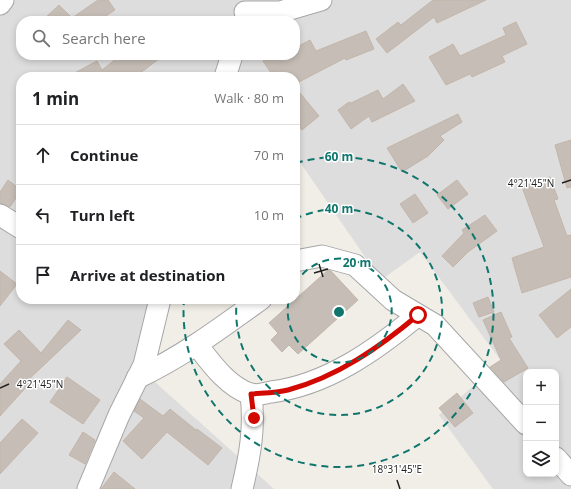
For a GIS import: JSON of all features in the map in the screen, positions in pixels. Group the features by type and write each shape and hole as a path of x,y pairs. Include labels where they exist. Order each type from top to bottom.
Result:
{"street":[{"path":"0,4 3,0"},
{"path":"245,11 280,12 321,0"},
{"path":"227,72 230,60"},
{"path":"0,215 16,225"},
{"path":"300,271 322,256"},
{"path":"300,260 322,256 355,265 393,300 435,325 523,421"},
{"path":"88,489 119,415 144,365 159,304"},
{"path":"137,378 168,364 254,304"},
{"path":"197,345 216,370 232,384 251,394 287,390 316,381 352,363 389,340 418,315"},
{"path":"242,489 252,446 254,418 251,394"},
{"path":"559,461 571,475"}],"shaded area":[{"path":"0,0 571,0 571,489 493,489 439,415 502,362 420,252 381,280 300,162 300,72 16,72 16,304 161,304 136,365 274,489 0,489"}],"building":[{"path":"98,0 108,0 115,10 106,16 75,16"},
{"path":"433,0 486,0 437,23 434,17 387,53 376,39 398,22 401,25"},
{"path":"59,5 70,16 47,16"},
{"path":"516,22 527,44 502,56 505,62 472,77 470,74 446,85 429,57 453,44 460,56 506,35 503,28"},
{"path":"366,31 374,49 346,60 345,58 300,81 300,72 270,72 263,61 300,60 300,45 310,40 316,51"},
{"path":"115,60 157,60 142,72 76,72 97,61 102,70"},
{"path":"403,84 415,101 372,122 369,116 351,129 338,110 349,102 351,103 378,90 383,99"},
{"path":"300,93 319,116 302,130 300,128"},
{"path":"458,114 462,122 440,136 444,140 428,156 402,172 387,148"},
{"path":"571,140 571,187 567,188 555,145"},
{"path":"550,177 558,199 554,200 567,236 571,235 571,277 522,293 512,258 544,247 522,187"},
{"path":"8,180 16,186 16,198 10,207 0,203 0,192"},
{"path":"457,180 468,194 448,209 437,195"},
{"path":"415,194 428,213 413,223 400,204"},
{"path":"485,215 497,231 468,252 453,267 442,256 464,233 462,230"},
{"path":"328,270 331,271 358,300 298,354 289,345 282,352 271,340 278,333 269,323 290,304 300,304 300,295"},
{"path":"0,271 16,283 16,285 0,306"},
{"path":"571,289 571,327 557,338 539,315"},
{"path":"488,297 494,312 479,317 473,303"},
{"path":"501,312 512,337 509,338 528,368 523,369 523,371 504,382 490,367 501,360 483,320"},
{"path":"68,320 81,330 26,382 29,384 0,416 0,384 21,361 4,344 19,330 41,353"},
{"path":"67,377 100,400 83,424 50,402"},
{"path":"457,393 473,413 455,427 439,408"},
{"path":"140,399 163,416 170,409 196,430 197,429 222,448 208,465 167,432 142,459 123,441 144,418 134,411"},
{"path":"22,419 38,433 0,474 0,443"},
{"path":"83,432 95,440 85,464 69,455"},
{"path":"114,472 135,489 101,489"}],"route":[{"path":"254,418 251,394 287,390 316,381 352,363 389,340 418,315"}]}
